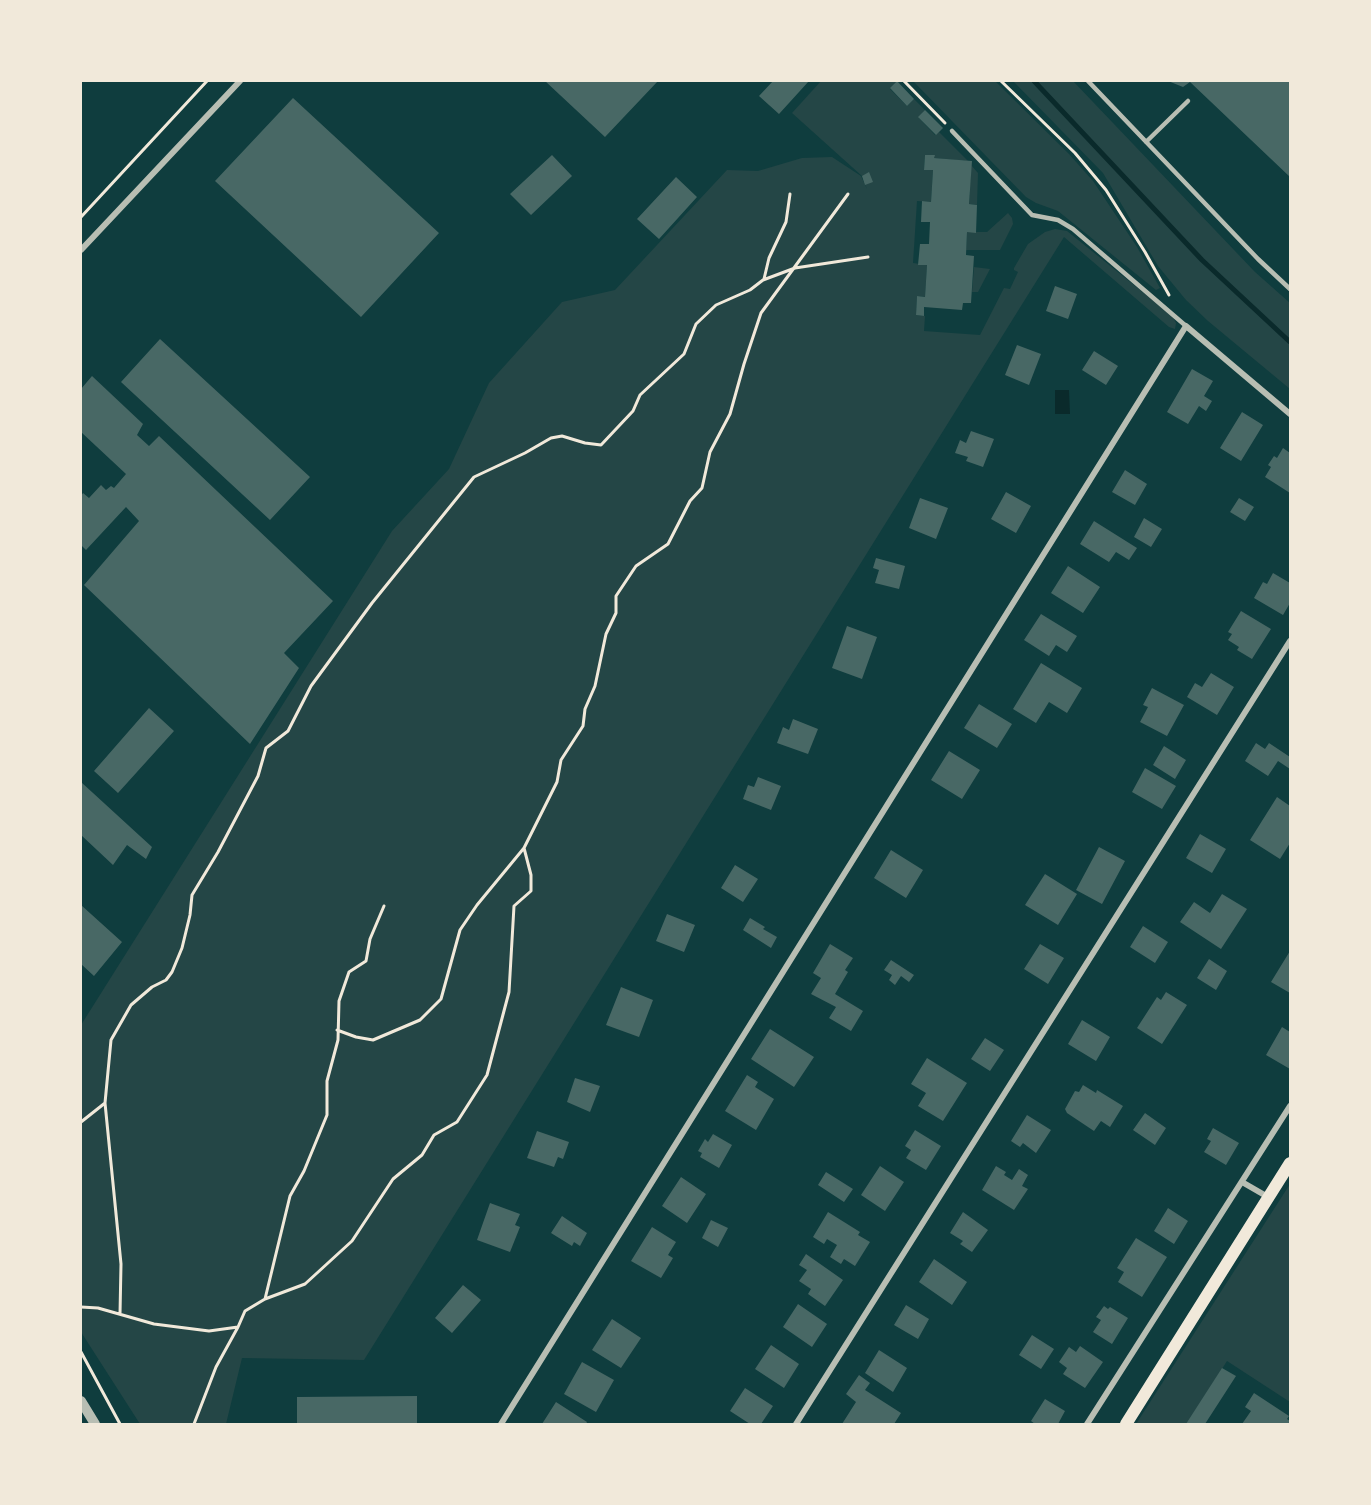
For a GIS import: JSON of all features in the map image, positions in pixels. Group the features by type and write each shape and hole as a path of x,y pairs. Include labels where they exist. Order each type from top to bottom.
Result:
{"main road":[{"path":"1126,1424 1290,1163"}],"street":[{"path":"81,250 240,81"},
{"path":"501,1424 1186,326 1290,414"},
{"path":"796,1424 1290,641"},
{"path":"1087,1424 1290,1106"},
{"path":"1242,1182 1268,1197"},
{"path":"81,1401 95,1424"}],"lane":[{"path":"1088,81 1258,259 1290,289"},
{"path":"1146,142 1188,100"},
{"path":"951,130 1032,214 1058,220 1073,229 1186,326"}],"path":[{"path":"81,217 207,81"},
{"path":"904,81 951,130"},
{"path":"1001,81 1075,153 1106,190 1146,252 1171,299"},
{"path":"763,280 769,258 786,222 790,194"},
{"path":"338,1030 373,1040 420,1020 441,999 460,930 477,905 524,848 557,782 561,760 583,726 585,709 595,686 606,634 616,613 616,596 636,566 668,544 690,501 702,488 710,452 730,414 761,313 848,194"},
{"path":"120,1314 121,1264 105,1102 111,1040 131,1005 152,987 166,980 172,972 182,948 192,895 218,852 258,776 266,748 288,730 311,686 372,603 474,477 551,438 562,436 601,446 633,411 640,395 684,354 696,324 716,305 750,290 763,280 793,269 868,257"},
{"path":"194,1424 216,1367 245,1311 266,1299 305,1284 352,1241 393,1179 422,1155 434,1135 457,1122 487,1075 509,992 514,906 531,891 531,875 524,848"},
{"path":"266,1299 290,1196 304,1171 327,1115 327,1081 338,1040 339,1001 349,972 366,961 370,939 384,906"},
{"path":"81,1122 105,1102"},
{"path":"81,1307 98,1308 154,1324 209,1331 238,1327"},
{"path":"81,1352 120,1424"}],"shaded area":[{"path":"821,81 897,81 890,89 907,106 914,99 925,110 919,118 935,135 939,132 968,161 925,155 924,170 933,170 931,202 917,201 913,263 927,265 925,297 917,296 916,315 925,316 924,331 980,335 1004,288 1010,289 1018,272 1014,268 1028,244 1045,232 1055,229 1067,231 1165,310 1176,323 1175,329 1169,327 1064,237 364,1360 242,1358 226,1424 140,1424 81,1332 81,1025 392,531 449,469 489,383 562,302 615,290 727,170 758,171 802,158 832,157 861,176 867,189 862,176 792,113"},
{"path":"913,81 995,81 1093,181 1137,247 1160,288 1156,290 1058,211 1026,197"},
{"path":"1013,81 1073,81 1255,272 1290,303 1290,389 1186,300 1158,266 1103,173"},
{"path":"971,165 978,173 977,205 969,204"},
{"path":"1008,213 1013,224 1000,250 966,250 967,232 987,232"},
{"path":"974,267 990,269 978,292 972,292"},
{"path":"1055,390 1069,390 1070,414 1055,414"},
{"path":"1290,1184 1290,1402 1227,1361 1187,1424 1136,1424"}],"building":[{"path":"545,81 658,81 605,137"},
{"path":"773,81 809,81 779,114 759,96"},
{"path":"897,81 914,99 907,106 890,88"},
{"path":"1168,81 1290,81 1290,177 1190,82 1183,87"},
{"path":"293,98 439,233 361,317 215,181"},
{"path":"925,110 943,128 936,135 918,117"},
{"path":"552,155 572,176 531,215 510,194"},
{"path":"925,155 935,155 934,158 972,161 969,204 977,205 976,233 967,232 966,255 974,256 971,303 963,303 962,310 924,307 924,316 916,315 917,296 925,297 927,265 918,265 920,244 929,244 930,222 921,222 922,201 931,202 933,170 924,170"},
{"path":"869,172 873,182 865,185 862,176"},
{"path":"676,177 697,197 659,239 637,219"},
{"path":"1055,286 1077,294 1068,319 1046,311"},
{"path":"160,339 310,477 270,520 121,382"},
{"path":"1017,345 1041,354 1029,385 1005,375"},
{"path":"1094,351 1118,366 1106,385 1082,370"},
{"path":"1192,369 1213,381 1204,396 1212,401 1206,411 1199,406 1188,424 1167,412"},
{"path":"92,376 143,424 137,435 149,446 159,436 333,601 284,653 299,668 250,744 84,585 139,521 126,507 86,550 81,545 81,496 83,493 89,498 101,485 106,490 111,486 114,488 126,474 81,432 81,389"},
{"path":"1242,412 1263,425 1241,461 1220,448"},
{"path":"971,431 994,439 983,467 966,461 968,457 955,453 960,440 966,443"},
{"path":"1283,448 1290,453 1290,493 1265,477 1271,467 1268,465 1274,456 1277,458"},
{"path":"1125,470 1147,484 1135,505 1112,492"},
{"path":"1006,492 1031,506 1016,533 991,519"},
{"path":"920,498 948,508 936,539 909,528"},
{"path":"1239,498 1254,507 1245,521 1230,512"},
{"path":"1144,518 1162,529 1151,547 1134,537"},
{"path":"1094,521 1137,548 1129,560 1116,552 1109,562 1080,544"},
{"path":"876,558 905,566 899,589 875,583 879,570 873,568"},
{"path":"1068,566 1100,587 1083,613 1051,593"},
{"path":"1273,573 1290,583 1290,603 1283,615 1254,598 1263,582 1267,584"},
{"path":"1241,611 1271,629 1252,659 1237,650 1239,647 1228,640 1232,634 1228,632"},
{"path":"1041,614 1077,636 1067,652 1056,645 1049,656 1024,640"},
{"path":"847,626 877,637 862,679 832,668"},
{"path":"1041,663 1082,688 1067,713 1049,702 1036,723 1013,709"},
{"path":"1211,673 1234,687 1217,715 1187,697 1195,683 1202,687"},
{"path":"1152,688 1184,705 1167,736 1140,722 1148,707 1143,705"},
{"path":"979,704 1012,724 997,748 964,728"},
{"path":"149,708 174,731 118,793 94,771"},
{"path":"793,719 818,729 808,754 777,743 783,727 789,730"},
{"path":"1256,743 1265,749 1269,743 1290,757 1290,769 1278,761 1268,776 1245,761"},
{"path":"1164,746 1186,760 1175,779 1153,765"},
{"path":"949,751 980,770 962,799 931,780"},
{"path":"1145,768 1176,786 1162,809 1132,792"},
{"path":"758,777 781,786 771,810 743,799 748,785 754,787"},
{"path":"81,782 152,847 146,859 127,845 113,865 81,835"},
{"path":"1277,797 1290,806 1290,843 1280,859 1250,840"},
{"path":"1200,834 1226,849 1212,873 1186,858"},
{"path":"1099,847 1125,861 1102,904 1076,890"},
{"path":"891,850 923,870 906,898 874,878"},
{"path":"735,865 758,879 743,902 721,888"},
{"path":"1045,874 1077,894 1058,925 1025,905"},
{"path":"1222,894 1247,909 1221,949 1180,922 1194,902 1210,913"},
{"path":"81,905 122,942 94,976 81,964"},
{"path":"667,914 695,925 684,952 656,941"},
{"path":"750,918 777,937 771,948 743,930"},
{"path":"1143,926 1168,942 1155,963 1130,947"},
{"path":"830,944 853,958 835,994 863,1011 851,1031 829,1018 836,1007 811,994 821,978 813,973"},
{"path":"1040,944 1064,958 1048,984 1024,969"},
{"path":"1290,951 1290,993 1271,982"},
{"path":"1209,959 1227,971 1216,990 1197,978"},
{"path":"891,960 914,975 909,982 901,976 895,985 889,980 892,975 884,970"},
{"path":"621,987 653,1000 639,1037 606,1025"},
{"path":"1166,992 1187,1005 1162,1044 1137,1028 1157,997 1161,1000"},
{"path":"1082,1020 1110,1037 1096,1061 1068,1044"},
{"path":"1282,1027 1290,1032 1290,1069 1266,1055"},
{"path":"770,1029 814,1057 794,1087 751,1059"},
{"path":"985,1038 1004,1050 990,1071 971,1059"},
{"path":"927,1058 967,1083 943,1121 918,1106 926,1093 911,1084"},
{"path":"747,1075 758,1082 755,1087 774,1099 756,1130 725,1111"},
{"path":"575,1078 600,1086 590,1112 567,1102"},
{"path":"1083,1085 1096,1093 1097,1090 1123,1106 1110,1127 1101,1121 1094,1131 1067,1113 1065,1109 1075,1091 1079,1092"},
{"path":"1145,1113 1166,1128 1155,1145 1133,1130"},
{"path":"1027,1115 1051,1130 1036,1153 1023,1143 1020,1147 1011,1141"},
{"path":"1213,1128 1239,1143 1226,1165 1204,1152 1211,1141 1207,1139"},
{"path":"915,1130 941,1146 926,1170 906,1158 911,1150 905,1146"},
{"path":"537,1131 569,1142 563,1159 558,1157 554,1167 527,1158"},
{"path":"713,1134 732,1145 719,1168 700,1157 702,1153 698,1151 705,1139 708,1142"},
{"path":"880,1166 904,1182 885,1211 861,1195"},
{"path":"996,1166 1006,1172 1004,1175 1012,1180 1019,1169 1028,1175 1022,1186 1028,1189 1014,1210 982,1190"},
{"path":"826,1172 853,1189 844,1202 818,1185"},
{"path":"681,1177 706,1194 687,1223 662,1206"},
{"path":"490,1203 520,1214 515,1225 520,1227 510,1252 477,1240"},
{"path":"1168,1208 1188,1221 1174,1244 1154,1231"},
{"path":"828,1212 860,1232 858,1235 870,1242 855,1266 844,1259 841,1264 830,1257 837,1245 827,1239 824,1244 813,1237"},
{"path":"963,1212 988,1230 972,1252 960,1244 963,1241 950,1233"},
{"path":"562,1216 587,1233 580,1246 574,1242 572,1246 551,1233"},
{"path":"711,1220 728,1228 718,1247 702,1238"},
{"path":"652,1227 676,1242 668,1255 673,1258 661,1278 631,1261"},
{"path":"1136,1238 1167,1257 1142,1297 1118,1282 1124,1272 1117,1268"},
{"path":"806,1254 843,1280 825,1306 808,1294 811,1289 799,1281 807,1270 799,1265"},
{"path":"934,1259 967,1282 952,1305 919,1282"},
{"path":"463,1285 481,1300 452,1333 435,1318"},
{"path":"798,1304 827,1324 812,1347 783,1327"},
{"path":"906,1305 929,1319 918,1339 894,1325"},
{"path":"1104,1306 1128,1318 1112,1344 1093,1332 1101,1320 1096,1317"},
{"path":"612,1319 641,1338 621,1368 592,1350"},
{"path":"1032,1335 1054,1349 1041,1369 1019,1355"},
{"path":"771,1345 799,1364 784,1388 755,1369"},
{"path":"1080,1346 1103,1362 1085,1388 1063,1374 1067,1368 1059,1362 1069,1347 1076,1352"},
{"path":"879,1350 907,1368 893,1392 865,1373"},
{"path":"582,1362 614,1380 596,1412 564,1394"},
{"path":"1222,1368 1236,1376 1205,1424 1186,1424"},
{"path":"859,1375 870,1383 865,1390 901,1413 894,1424 842,1424 856,1402 846,1394"},
{"path":"745,1388 773,1406 761,1424 750,1424 730,1411"},
{"path":"1254,1393 1289,1416 1287,1419 1290,1424 1242,1424 1251,1411 1245,1407"},
{"path":"417,1396 417,1424 297,1424 297,1397"},
{"path":"1045,1399 1065,1411 1058,1424 1035,1424 1031,1421"},
{"path":"556,1402 587,1422 586,1424 542,1424"}],"waterway":[{"path":"1034,81 1202,260 1290,342"}]}
